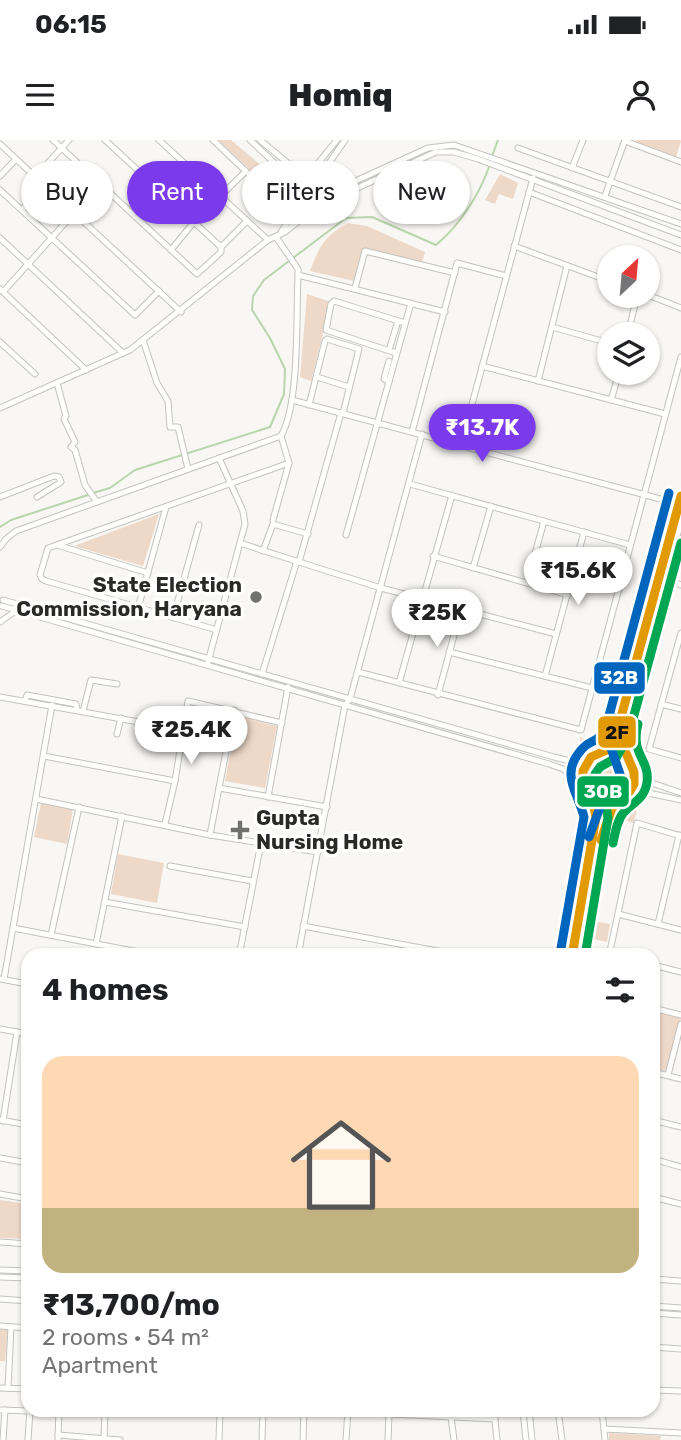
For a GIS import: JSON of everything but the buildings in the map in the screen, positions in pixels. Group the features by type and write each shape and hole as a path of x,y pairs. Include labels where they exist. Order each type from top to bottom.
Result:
{"street":[{"path":"53,140 197,274 221,252 221,247 244,224"},
{"path":"49,161 69,140"},
{"path":"105,140 128,161"},
{"path":"159,140 182,161"},
{"path":"213,140 242,167"},
{"path":"250,140 272,161"},
{"path":"260,140 285,161"},
{"path":"320,161 337,140"},
{"path":"330,161 345,140"},
{"path":"572,168 583,140"},
{"path":"605,196 625,140 681,162"},
{"path":"0,145 21,164"},
{"path":"359,180 435,146 454,145 533,179 681,236"},
{"path":"518,148 681,207"},
{"path":"359,188 436,152 479,156"},
{"path":"0,176 16,159"},
{"path":"501,164 535,172 681,224"},
{"path":"461,445 535,172"},
{"path":"228,188 242,175"},
{"path":"0,190 21,209"},
{"path":"529,192 681,250"},
{"path":"228,203 242,216"},
{"path":"38,224 135,315 159,291"},
{"path":"64,224 1,291 86,370"},
{"path":"86,224 181,312"},
{"path":"171,250 192,224"},
{"path":"196,224 221,247"},
{"path":"250,224 268,240"},
{"path":"276,237 286,224"},
{"path":"0,408 123,353 181,312 268,240 294,224"},
{"path":"0,547 16,531 281,436 288,425 292,400 298,275 276,237"},
{"path":"0,238 123,353"},
{"path":"514,246 597,277"},
{"path":"355,288 365,251 455,273"},
{"path":"412,432 457,263 506,276"},
{"path":"538,381 567,266"},
{"path":"298,275 445,312"},
{"path":"660,300 681,308"},
{"path":"396,353 326,330 331,304 334,302 405,323"},
{"path":"346,535 411,303"},
{"path":"389,350 398,321"},
{"path":"552,327 597,340"},
{"path":"143,340 157,383 167,401 170,427 178,427 188,469"},
{"path":"262,674 308,534 358,348 326,340 309,405"},
{"path":"0,342 35,374"},
{"path":"358,672 438,695 581,730 681,357"},
{"path":"388,361 384,379 388,382"},
{"path":"482,366 665,414"},
{"path":"317,377 349,387"},
{"path":"57,383 66,416 64,419 75,442 71,447 75,450 85,485 97,502"},
{"path":"611,400 615,385"},
{"path":"292,400 679,504"},
{"path":"299,948 345,705 350,699 358,672 422,434"},
{"path":"273,520 289,463 281,436"},
{"path":"208,662 245,524 243,511 219,458"},
{"path":"217,631 41,579 48,548 289,463"},
{"path":"0,497 54,476 59,477 61,482 37,497"},
{"path":"410,484 630,544"},
{"path":"399,683 452,495"},
{"path":"607,750 617,732 681,496"},
{"path":"138,608 166,506"},
{"path":"473,568 491,506"},
{"path":"527,583 544,521"},
{"path":"626,757 623,734 681,522"},
{"path":"263,551 273,524 308,534"},
{"path":"173,618 199,525"},
{"path":"545,676 584,532"},
{"path":"240,544 381,588 556,634"},
{"path":"57,545 148,573"},
{"path":"433,556 568,595"},
{"path":"666,579 681,585"},
{"path":"1,603 16,610 262,674 288,685 350,699 554,757 570,761 588,760"},
{"path":"1,603 288,685 345,705 563,769 583,782 592,797 596,817 573,948"},
{"path":"438,695 461,609"},
{"path":"0,622 16,610"},
{"path":"681,636 649,749 681,758"},
{"path":"449,652 592,688"},
{"path":"80,710 91,680 117,684"},
{"path":"268,797 288,685"},
{"path":"25,701 27,695 76,704 80,710"},
{"path":"0,696 183,730"},
{"path":"165,824 188,701 282,723"},
{"path":"661,704 681,709"},
{"path":"21,983 2,979 52,705"},
{"path":"210,835 234,710"},
{"path":"117,734 121,718"},
{"path":"583,782 583,771 588,760 607,750 626,757 646,781 681,793"},
{"path":"44,756 175,781"},
{"path":"581,948 601,837 607,816 618,801 629,793 634,782 633,767"},
{"path":"219,788 327,807"},
{"path":"629,793 643,792 681,800"},
{"path":"592,797 601,802 618,801"},
{"path":"36,799 210,835 318,852"},
{"path":"51,934 79,807"},
{"path":"96,943 122,816"},
{"path":"613,948 636,823 680,835 658,924"},
{"path":"241,948 261,843"},
{"path":"170,866 252,881"},
{"path":"105,902 245,927"},
{"path":"618,914 681,930"},
{"path":"303,926 421,948"},
{"path":"13,928 120,948"},
{"path":"660,968 681,972"},
{"path":"660,1010 681,1015"},
{"path":"668,1075 681,1024"},
{"path":"0,1029 21,1033"},
{"path":"17,1032 1,1121 21,1124"},
{"path":"660,1073 681,1079"},
{"path":"660,1122 681,1127"},
{"path":"0,1158 21,1162"},
{"path":"660,1161 681,1167"},
{"path":"0,1194 21,1198"},
{"path":"660,1199 681,1204"},
{"path":"0,1242 21,1244"},
{"path":"0,1270 21,1271"},
{"path":"0,1277 21,1278"},
{"path":"660,1279 681,1280"},
{"path":"0,1300 21,1301"},
{"path":"660,1306 681,1308"},
{"path":"660,1314 681,1315"},
{"path":"0,1326 21,1328"},
{"path":"8,1388 11,1327"},
{"path":"660,1348 681,1349"},
{"path":"0,1364 9,1365"},
{"path":"0,1388 21,1389"},
{"path":"660,1390 681,1391"},
{"path":"2,1439 3,1410 21,1411"},
{"path":"28,1440 30,1417"},
{"path":"59,1417 58,1438 120,1440"},
{"path":"104,1439 105,1417"},
{"path":"219,1440 220,1417"},
{"path":"262,1440 263,1417"},
{"path":"303,1440 304,1417"},
{"path":"346,1440 348,1417"},
{"path":"388,1440 389,1417"},
{"path":"454,1440 451,1417 495,1419 497,1440"},
{"path":"524,1417 526,1440"},
{"path":"530,1417 532,1440"},
{"path":"559,1417 562,1440"},
{"path":"603,1417 605,1440"},
{"path":"604,1429 681,1433"},
{"path":"663,1440 664,1432"}],"shaded area":[{"path":"218,140 231,140 256,161 242,162"},
{"path":"681,141 676,157 636,142"},
{"path":"500,174 518,183 513,199 499,194 495,204 485,200"},
{"path":"346,224 367,226 425,252 422,263 363,248 354,281 310,271 323,243"},
{"path":"307,294 331,302 311,381 300,377"},
{"path":"159,514 143,566 74,546"},
{"path":"237,716 277,726 265,788 225,781"},
{"path":"580,737 601,743 580,754"},
{"path":"608,760 620,765 625,777 620,789 608,794 596,789 591,777 596,765"},
{"path":"639,800 634,823 615,818 625,806"},
{"path":"41,803 73,809 67,844 34,837"},
{"path":"118,854 164,863 157,903 111,894"},
{"path":"593,921 610,924 607,942 590,938"},
{"path":"660,1013 681,1018 666,1072 660,1071"},
{"path":"0,1200 21,1203 21,1239 0,1238"},
{"path":"0,1328 8,1328 5,1361 0,1361"},
{"path":"609,1433 661,1436 660,1440 609,1440"}],"waterway":[{"path":"492,156 498,140"},
{"path":"293,258 346,218 372,217 436,245 468,208 490,164"},
{"path":"93,493 110,488 135,470 270,427 284,394 285,369 252,310 253,296 264,280 289,261"},
{"path":"0,527 11,520 88,495"}],"transit line":[{"name":"32B","path":"561,948 584,817 572,783 572,767 582,749 599,737 606,727 669,493"},
{"name":"2F","path":"573,948 596,817 592,797 583,782 583,771 591,757 607,750 617,732 681,496"},
{"name":"30B","path":"586,948 608,818 604,793 595,779 595,774 600,767 616,758 628,737 681,543"},
{"name":"32B","path":"589,837 602,802 622,780 611,748 614,718"},
{"name":"2F","path":"601,840 612,808 634,784 634,772 623,746 626,721"},
{"name":"30B","path":"613,843 622,815 646,787 646,768 636,743 638,724"}],"place":[{"name":"State Election Commission, Haryana","path":"256,597"},
{"name":"Gupta Nursing Home","path":"240,830"}]}
